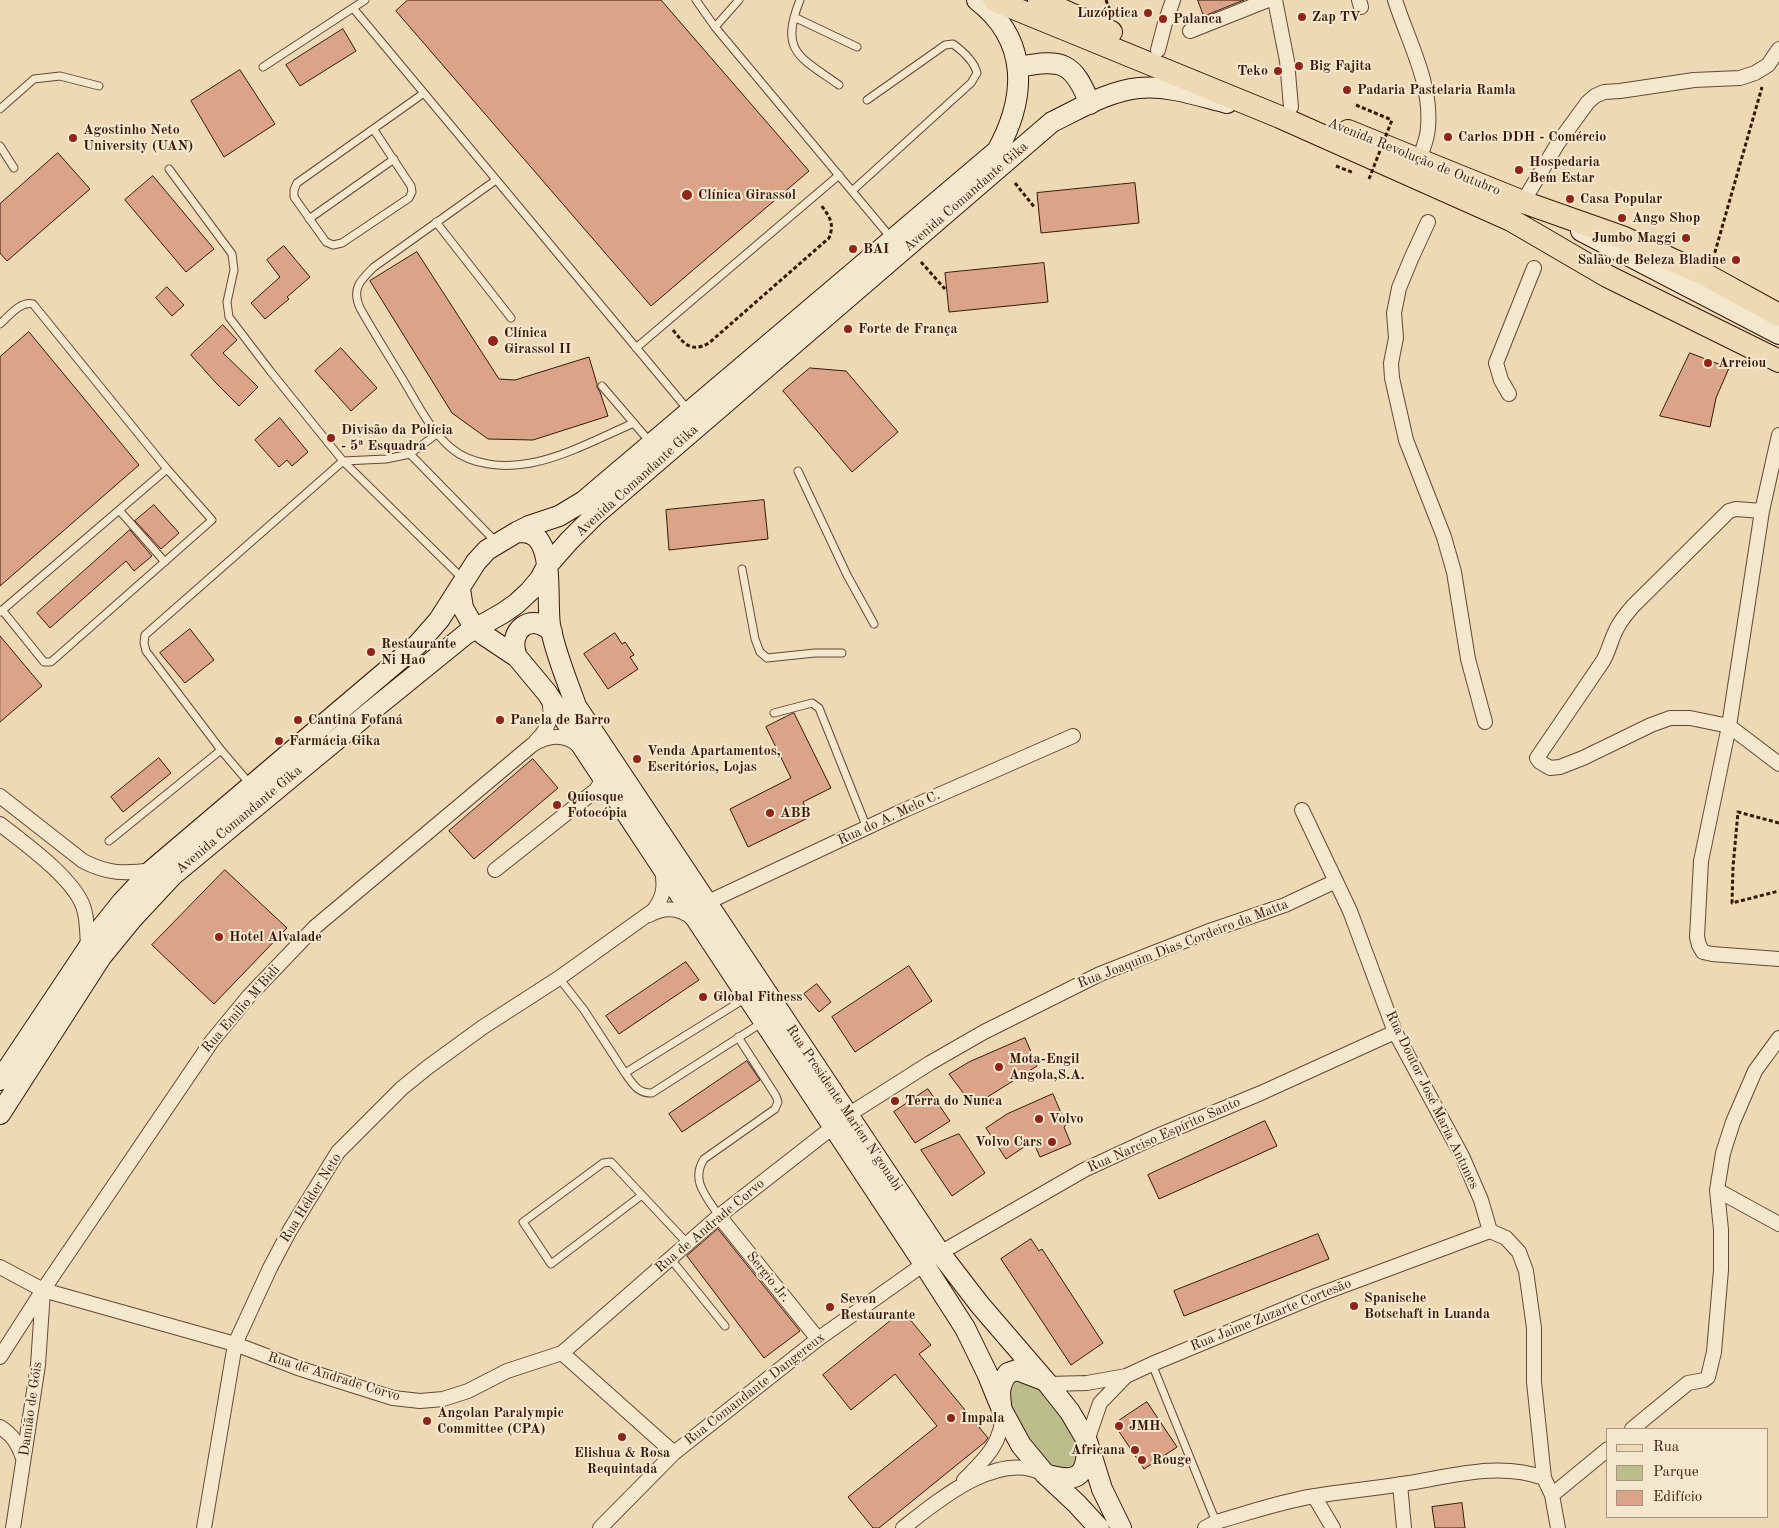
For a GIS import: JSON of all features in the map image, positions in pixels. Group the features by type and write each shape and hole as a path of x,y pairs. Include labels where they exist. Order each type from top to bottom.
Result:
{"main road":[{"name":"Avenida Revolução de Outubro","path":"994,0 1524,202"},
{"name":"Avenida Revolução de Outubro","path":"1039,0 1119,36 1158,50 1511,220 1607,276 1779,361"},
{"path":"1524,202 1622,237 1708,276 1779,314"}],"street":[{"name":"Avenida Comandante Gika","path":"0,1080 88,948 122,902 152,870 417,645 439,620 476,562 487,550 517,532 559,516 584,501 997,151 1004,138 1015,107 1019,67 1011,42 1002,25 990,10 976,0"},
{"path":"1158,50 1173,0"},
{"path":"1190,31 1268,0"},
{"path":"1275,0 1287,61 1285,112"},
{"path":"1395,0 1423,78 1428,128 1419,161"},
{"path":"1524,202 1558,144 1588,102 1595,96 1604,92 1620,92 1685,81 1740,78 1755,73 1768,65 1779,49"},
{"path":"1019,67 1049,62 1060,64 1077,76 1090,104"},
{"name":"Avenida Comandante Gika","path":"0,1114 101,957 132,919 174,875 376,706 466,634 516,604 540,579 547,566 595,515 1052,122 1126,90 1140,88 1169,89 1285,112"},
{"name":"Avenida Revolução de Outubro","path":"1524,202 1779,334"},
{"name":"Avenida Revolução de Outubro","path":"1511,220 1779,352"},
{"path":"1428,222 1399,288 1394,313 1396,338 1391,363 1392,378 1406,440 1444,537 1454,572 1468,659 1485,722"},
{"path":"1510,394 1501,380 1496,363 1534,268"},
{"path":"1779,435 1762,511 1729,726 1700,861 1698,937 1699,945 1703,952 1779,958"},
{"path":"1762,511 1736,508 1729,511 1634,606 1615,631 1610,650 1537,758 1550,768 1560,767 1651,725 1670,718 1690,718 1729,726 1779,764"},
{"name":"Rua Presidente Marien N'gouabi","path":"517,532 534,535 544,549 552,632 576,706 706,902 841,1121 932,1259 1003,1412 1021,1445 1045,1474 1077,1504 1098,1528"},
{"name":"Rua Presidente Marien N'gouabi","path":"462,585 463,608 471,622 517,657 547,693 585,751 603,785 662,867 764,1021 841,1121"},
{"path":"517,657 514,643 515,636 525,625 539,623 546,626 552,632"},
{"path":"532,745 541,737 550,722 550,704 547,693"},
{"name":"Rua Emilio M'Bidi","path":"0,1357 43,1290 212,1041 249,996 315,927 532,745 542,739 559,736 576,742 585,751"},
{"name":"Rua do A. Melo C.","path":"706,902 1073,736"},
{"path":"496,870 603,785"},
{"path":"0,796 83,861 99,869 134,873 152,870"},
{"name":"Rua Doutor José Maria Antunes","path":"1302,810 1350,911 1395,1032 1462,1156 1481,1200 1490,1231"},
{"path":"0,824 44,858 75,891 83,904 87,919 88,948"},
{"name":"Rua Hélder Neto","path":"204,1528 235,1344 270,1268 290,1230 338,1152 402,1088 428,1067 483,1027 560,978 654,910 664,895 662,867"},
{"name":"Rua Joaquim Dias Cordeiro da Matta","path":"841,1121 930,1063 984,1032 1100,974 1212,930 1285,905 1336,881"},
{"name":"Rua Hélder Neto","path":"646,917 655,912 672,909 689,915 702,927"},
{"name":"Rua Narciso Espírito Santo","path":"932,1259 1084,1170 1395,1032"},
{"path":"1633,1428 1688,1383 1704,1380 1708,1377 1714,1352 1721,1270 1718,1190 1723,1153 1733,1122 1756,1071 1779,1038"},
{"name":"Rua de Andrade Corvo","path":"0,1267 43,1290 235,1344 298,1368 393,1398 420,1401 443,1398 468,1391 507,1371 562,1353 719,1216 841,1121"},
{"path":"1718,1190 1779,1224"},
{"name":"Sergio Jr.","path":"719,1216 818,1338"},
{"path":"1490,1231 1506,1238 1518,1252 1526,1271 1534,1328 1534,1382 1544,1478 1552,1495 1558,1528"},
{"name":"Rua Jaime Zuzarte Cortesão","path":"1087,1441 1100,1402 1126,1376 1318,1294 1490,1231"},
{"name":"Rua Presidente Marien N'gouabi","path":"932,1259 980,1305 1048,1383 1070,1412 1087,1441 1102,1489 1121,1528"},
{"name":"Rua Comandante Dangereux","path":"600,1528 674,1453 818,1338 932,1259"},
{"name":"Damião de Góis","path":"13,1528 38,1365 43,1290"},
{"path":"562,1353 674,1453"},
{"path":"903,1528 948,1494 990,1454 1000,1432 1003,1412 1000,1391 1002,1380 1008,1373 1017,1370 1036,1376 1048,1383 1086,1383 1126,1376"},
{"path":"0,1427 17,1442 24,1459"},
{"path":"948,1494 987,1472 1006,1468 1034,1468 1063,1480 1071,1479 1078,1475 1085,1467 1087,1441"},
{"path":"1552,1495 1606,1451"},
{"path":"1210,1525 1314,1496 1473,1472 1510,1469 1528,1472 1544,1478"},
{"path":"1400,1484 1404,1528"},
{"path":"1314,1496 1333,1528"}],"lane":[{"path":"263,67 365,0"},
{"path":"696,0 716,27 892,240"},
{"path":"716,27 739,0"},
{"path":"800,0 794,17 791,37 794,49 800,58 839,85"},
{"path":"353,8 689,412"},
{"path":"794,17 857,47"},
{"path":"852,191 971,83 977,73 975,65 953,44 945,45 867,100"},
{"path":"0,110 34,79 60,76 99,86"},
{"path":"374,130 411,186 412,192 409,198 342,243 333,245 326,242 294,197 297,183 424,93"},
{"path":"0,146 14,168"},
{"path":"309,219 394,159"},
{"path":"170,169 232,254 234,270 227,302 229,317 271,372 344,461 462,585"},
{"path":"636,348 839,175"},
{"path":"496,180 374,267 359,284 356,292 357,301 367,321 426,418 452,448 468,458 482,463 515,465 532,463 562,454 634,423"},
{"path":"436,222 511,318"},
{"path":"0,324 22,305 33,304 212,520 48,663 44,662 1,611 168,469"},
{"path":"602,386 652,444"},
{"path":"252,786 221,750 146,650 144,643 146,635 344,461 386,459 410,454 438,433"},
{"path":"410,454 498,543"},
{"path":"798,471 847,575 874,624"},
{"path":"119,510 165,562"},
{"path":"742,569 755,639 760,652 767,658 815,653 842,653"},
{"path":"774,713 812,703 819,708 867,828"},
{"path":"109,841 221,750"},
{"path":"560,978 584,1010 624,1074 638,1090 647,1093 652,1092 764,1021"},
{"path":"624,1074 748,997"},
{"path":"719,1216 702,1189 698,1178 698,1168 704,1160 775,1109 778,1102 738,1037"},
{"path":"642,1195 552,1264 523,1222 602,1163 611,1162 642,1195 687,1243"},
{"path":"670,1258 725,1326"},
{"path":"1152,1364 1210,1525"}],"path":[{"path":"1708,276 1768,65"},
{"path":"1356,105 1392,120 1369,179"},
{"path":"1015,183 1036,208"},
{"path":"666,322 684,344 690,347 696,348 709,343 830,238 832,231 830,218 814,196"},
{"path":"921,262 945,289"},
{"path":"1779,823 1738,812 1732,903 1779,891"}],"green space":[{"path":"1020,1373 1064,1407 1084,1459 1063,1476 1020,1440 1004,1381"}],"building":[{"path":"408,0 661,0 809,171 651,306 396,11"},
{"path":"1198,0 1244,0 1204,16"},
{"path":"343,29 356,51 300,86 286,65"},
{"path":"240,70 275,124 224,157 191,101"},
{"path":"58,153 90,189 7,261 0,253 0,204"},
{"path":"153,176 214,249 186,272 125,200"},
{"path":"1135,183 1139,223 1041,233 1037,193"},
{"path":"284,246 310,277 287,297 289,299 265,319 251,303 280,277 267,260"},
{"path":"417,252 499,379 515,380 589,357 597,387 608,416 533,440 488,439 452,413 370,281"},
{"path":"1044,263 1048,302 949,312 945,273"},
{"path":"167,287 184,305 172,316 156,298"},
{"path":"223,325 237,340 223,353 258,387 239,406 191,355"},
{"path":"29,332 139,465 0,586 0,357"},
{"path":"341,348 377,388 351,411 315,371"},
{"path":"1690,353 1729,368 1716,398 1710,427 1660,416"},
{"path":"810,368 846,371 898,432 852,472 783,391"},
{"path":"280,418 308,452 292,466 287,460 279,467 255,440"},
{"path":"764,500 768,539 669,550 666,510"},
{"path":"154,505 179,533 161,549 135,521"},
{"path":"130,530 152,556 134,571 126,561 50,628 37,613"},
{"path":"190,629 214,660 185,683 160,653"},
{"path":"615,633 622,644 625,642 634,655 630,657 638,669 608,689 584,654"},
{"path":"0,636 42,686 0,722"},
{"path":"794,713 831,788 803,802 810,817 748,847 730,809 791,778 766,727"},
{"path":"159,758 171,773 123,812 111,797"},
{"path":"533,759 558,788 474,859 449,831"},
{"name":"Hotel Alvalade","path":"225,870 287,928 214,1004 152,945"},
{"path":"686,962 699,980 619,1034 606,1016"},
{"path":"909,966 932,1001 855,1052 832,1017"},
{"path":"817,984 831,1002 819,1012 804,994"},
{"name":"Mota-Engil Angola,S.A.","path":"1025,1038 1037,1066 973,1106 949,1074 969,1062"},
{"path":"747,1061 760,1080 682,1132 669,1114"},
{"path":"928,1089 950,1121 915,1143 894,1112"},
{"path":"1053,1094 1066,1125 1064,1127 1071,1144 1040,1157 1033,1141 1006,1159 986,1128 1007,1114"},
{"path":"1265,1121 1277,1146 1159,1199 1148,1175"},
{"path":"959,1134 985,1173 952,1196 921,1150"},
{"path":"718,1229 800,1331 764,1358 687,1256"},
{"path":"1318,1234 1329,1259 1184,1316 1174,1291"},
{"path":"1031,1239 1039,1251 1042,1249 1103,1343 1071,1365 1001,1259"},
{"name":"Impala","path":"903,1311 931,1345 919,1354 988,1438 879,1528 873,1528 848,1497 937,1426 895,1374 851,1410 823,1375"},
{"path":"1147,1402 1177,1447 1144,1469 1114,1424"},
{"path":"1462,1503 1465,1528 1435,1528 1432,1507"}],"place":[{"name":"Luzóptica","path":"1148,13"},
{"name":"Zap TV","path":"1302,17"},
{"name":"Palanca","path":"1163,19"},
{"name":"Big Fajita","path":"1299,66"},
{"name":"Teko","path":"1278,71"},
{"name":"Padaria Pastelaria Ramla","path":"1347,90"},
{"name":"Carlos DDH - Comércio","path":"1448,137"},
{"name":"Agostinho Neto University (UAN)","path":"73,138"},
{"name":"Hospedaria Bem Estar","path":"1519,170"},
{"name":"Clínica Girassol","path":"687,195"},
{"name":"Casa Popular","path":"1570,199"},
{"name":"Ango Shop","path":"1622,218"},
{"name":"Jumbo Maggi","path":"1686,238"},
{"name":"BAI","path":"853,249"},
{"name":"Salão de Beleza Bladine","path":"1736,260"},
{"name":"Forte de França","path":"848,329"},
{"name":"Clínica Girassol II","path":"493,341"},
{"name":"Arreiou","path":"1708,363"},
{"name":"Divisão da Polícia - 5ª Esquadra","path":"331,438"},
{"name":"Restaurante Ni Hao","path":"371,652"},
{"name":"Cantina Fofaná","path":"298,720"},
{"name":"Panela de Barro","path":"500,720"},
{"name":"Farmácia Gika","path":"279,741"},
{"name":"Venda Apartamentos, Escritórios, Lojas","path":"637,759"},
{"name":"Quiosque Fotocópia","path":"557,805"},
{"name":"ABB","path":"770,813"},
{"name":"Hotel Alvalade","path":"219,937"},
{"name":"Global Fitness","path":"703,997"},
{"name":"Mota-Engil Angola,S.A.","path":"999,1067"},
{"name":"Terra do Nunca","path":"895,1101"},
{"name":"Volvo","path":"1039,1119"},
{"name":"Volvo Cars","path":"1052,1142"},
{"name":"Spanische Botschaft in Luanda","path":"1354,1306"},
{"name":"Seven Restaurante","path":"830,1307"},
{"name":"Impala","path":"951,1418"},
{"name":"Angolan Paralympic Committee (CPA)","path":"427,1421"},
{"name":"JMH","path":"1119,1426"},
{"name":"Elishua & Rosa Requintada","path":"622,1437"},
{"name":"Africana","path":"1135,1450"},
{"name":"Rouge","path":"1142,1460"}]}
